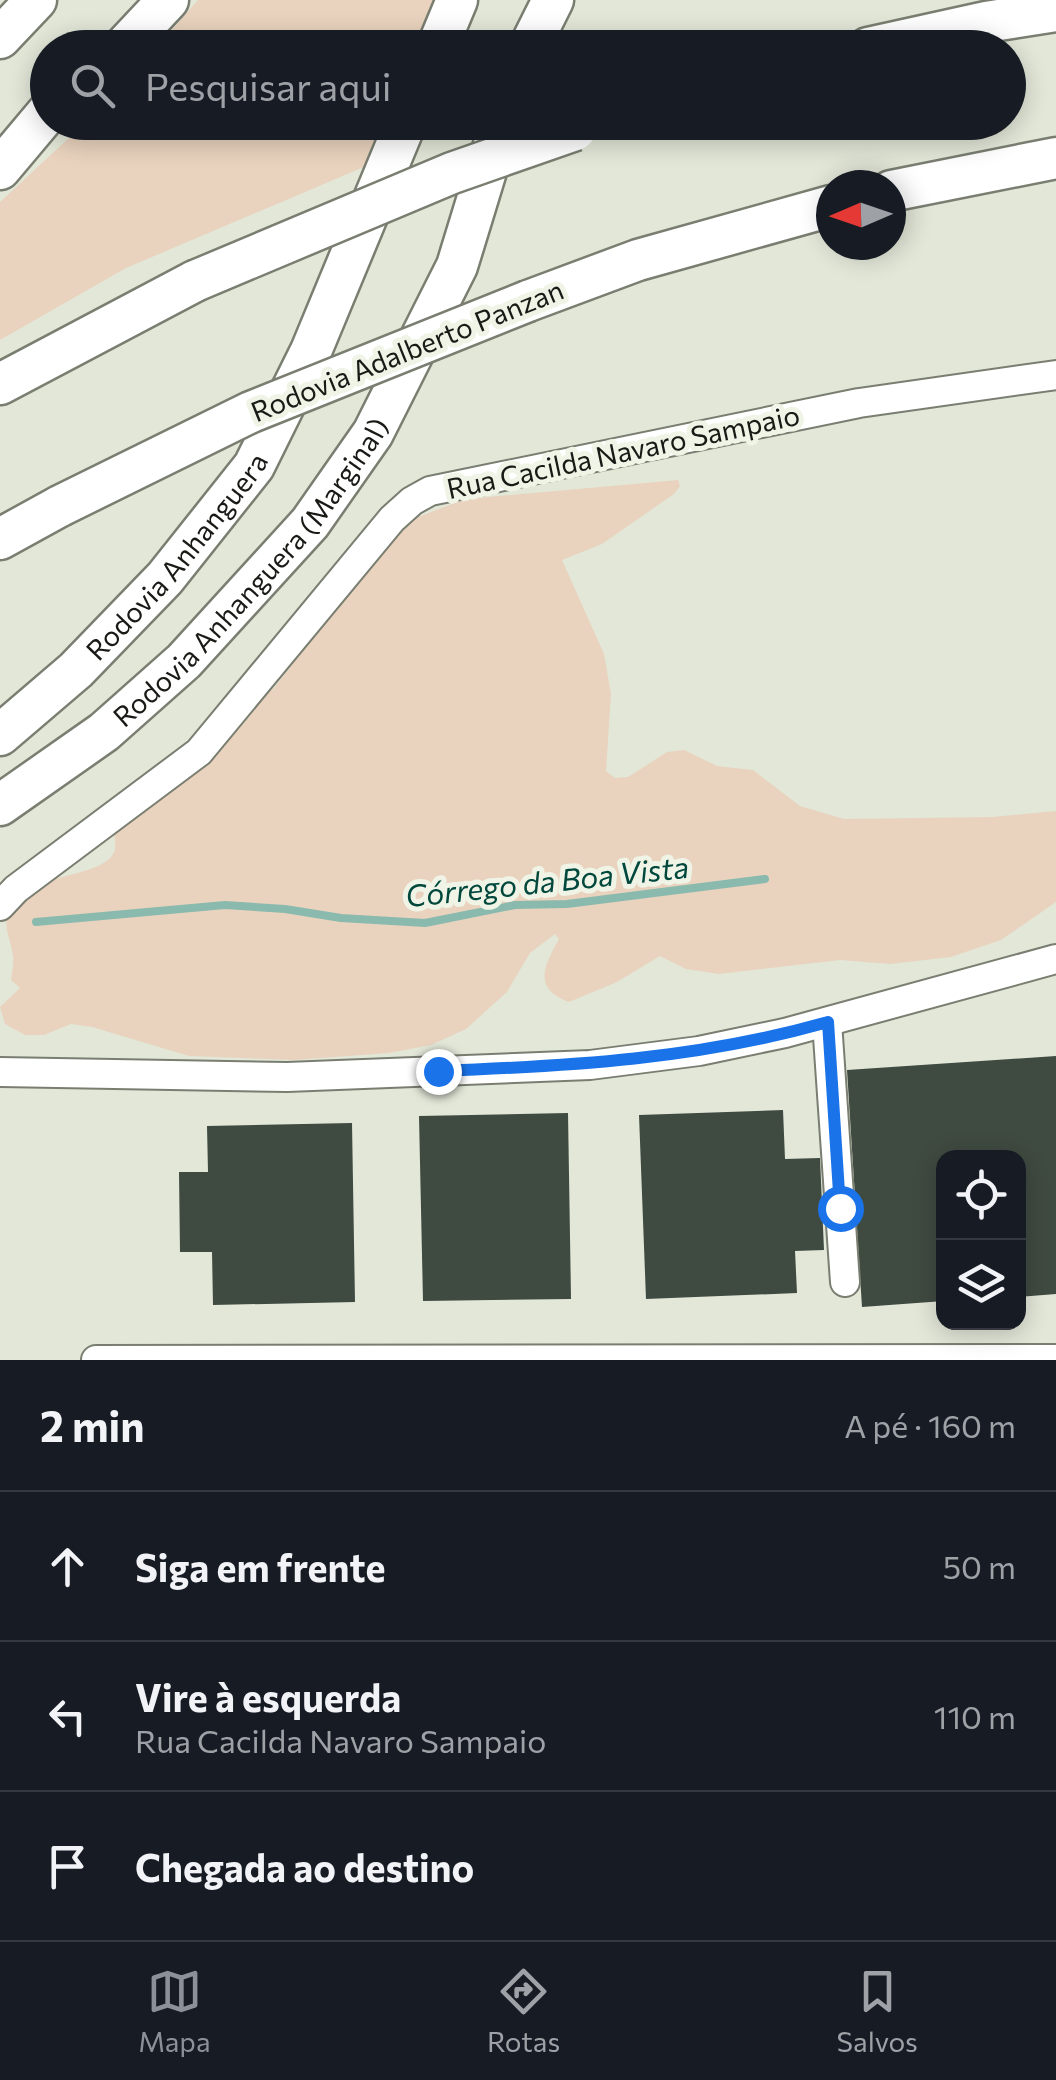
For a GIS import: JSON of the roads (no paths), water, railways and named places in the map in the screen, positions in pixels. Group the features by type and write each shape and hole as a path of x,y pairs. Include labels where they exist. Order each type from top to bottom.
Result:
{"highway":[{"path":"0,38 36,0"},
{"path":"116,30 141,0"},
{"path":"139,30 168,0"},
{"path":"444,30 457,0"},
{"path":"530,30 537,0"},
{"path":"536,30 553,0"},
{"path":"950,30 1056,11"},
{"path":"0,171 30,134"},
{"path":"0,171 31,140"},
{"name":"Rodovia Anhanguera","path":"0,736 76,670 165,578 254,466 312,351 399,140"},
{"name":"Rodovia Anhanguera (Marginal)","path":"0,806 104,732 184,661 310,523 373,432 457,266 496,140"},
{"path":"0,384 195,281 452,173 546,140"},
{"path":"906,189 1056,158"},
{"name":"Rodovia Adalberto Panzan","path":"0,539 251,412 528,300 638,260 816,210"}],"street":[{"name":"Rua Cacilda Navaro Sampaio","path":"0,906 16,888 199,752 392,519 430,491 859,403 1056,375"},
{"path":"0,1072 287,1077 590,1065 699,1051 828,1022 1056,959"},
{"path":"828,1022 846,1282"},
{"path":"96,1360 1056,1359"}],"waterway":[{"name":"Córrego da Boa Vista","path":"36,922 225,905 425,923 515,905 567,904 765,879"}]}
